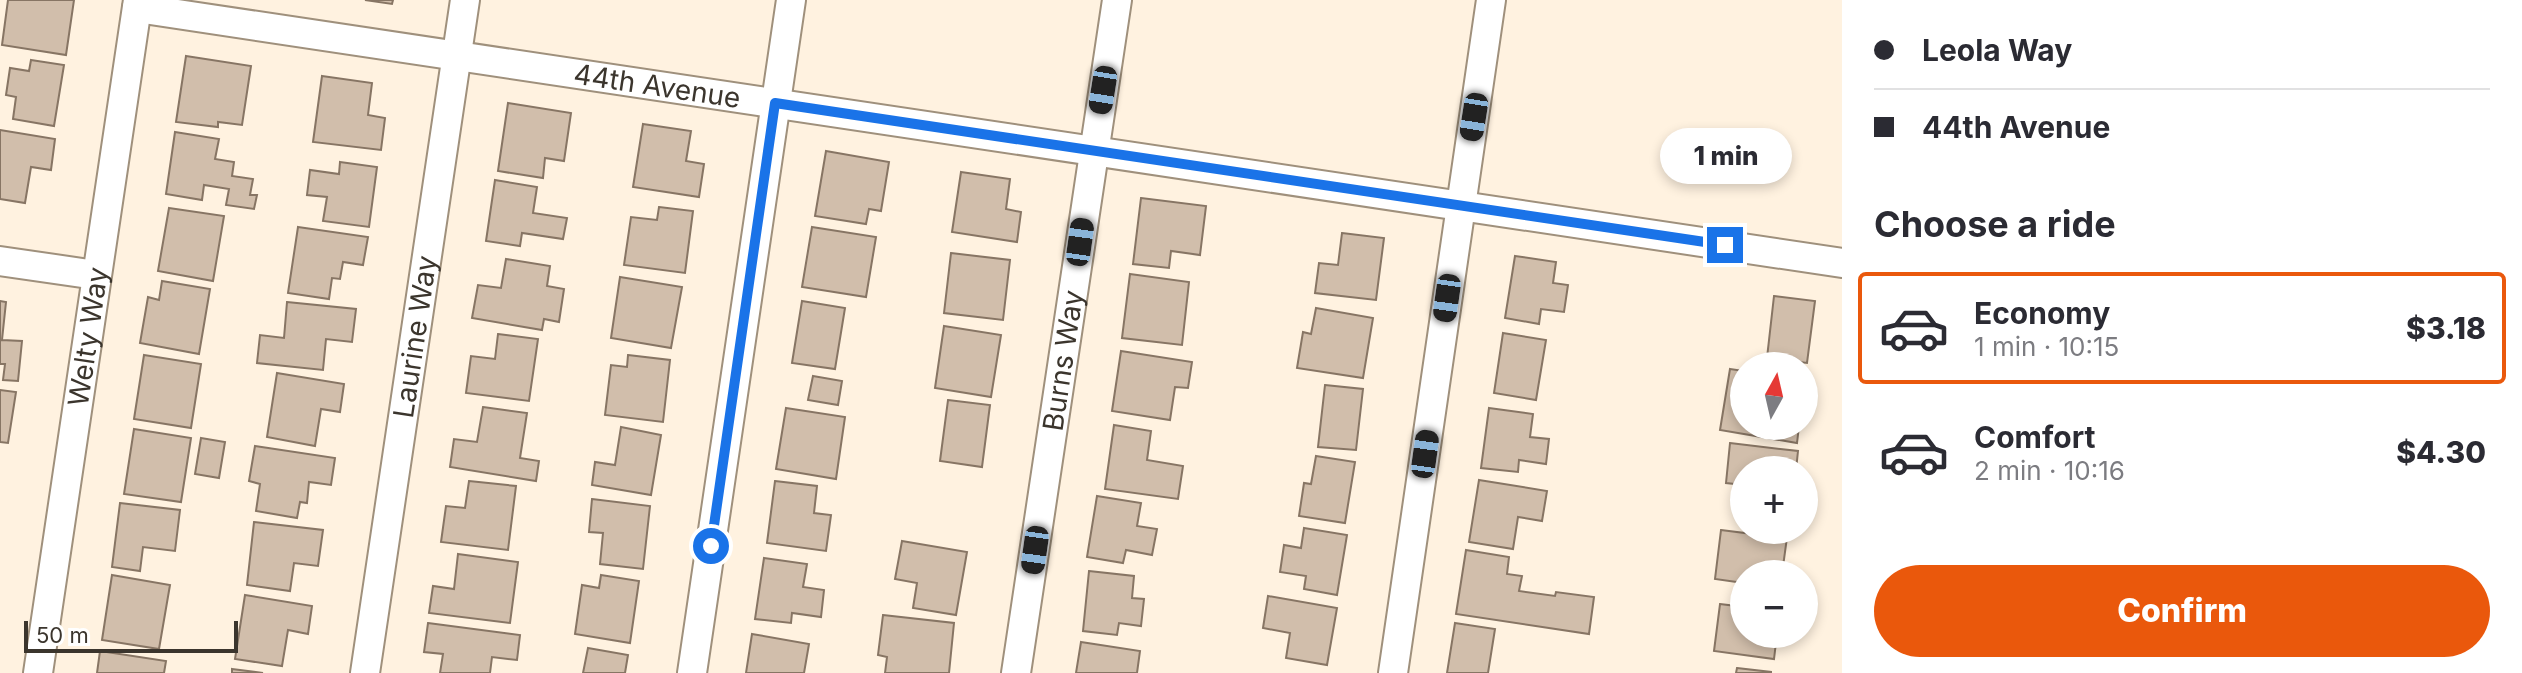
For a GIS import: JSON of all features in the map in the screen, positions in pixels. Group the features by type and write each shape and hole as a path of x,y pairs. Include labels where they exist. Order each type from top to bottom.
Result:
{"street":[{"name":"Laurine Way","path":"365,673 465,0"},
{"path":"692,673 791,0"},
{"name":"Burns Way","path":"1016,673 1117,0"},
{"path":"1393,673 1491,0"},
{"name":"44th Avenue","path":"138,4 456,56 1842,263"},
{"name":"Welty Way","path":"38,673 138,4"},
{"path":"0,261 96,275"}],"building":[{"path":"8,0 74,0 66,55 2,45"},
{"path":"365,0 393,0 392,4"},
{"path":"186,56 251,66 242,125 218,122 218,127 176,122"},
{"path":"31,60 64,65 54,126 13,119 16,97 6,95 10,68 29,71"},
{"path":"322,76 372,83 368,115 385,118 381,150 313,142"},
{"path":"508,103 571,113 564,161 545,158 543,178 498,171"},
{"path":"643,124 691,131 686,161 704,164 699,197 633,187"},
{"path":"0,130 55,139 51,170 31,167 25,203 0,199"},
{"path":"175,132 219,139 215,159 234,162 232,176 253,179 250,195 257,195 254,209 226,205 229,189 204,185 202,200 166,194"},
{"path":"826,151 889,162 881,211 869,209 866,224 815,216"},
{"path":"340,162 377,167 369,227 323,221 327,197 307,195 310,170 339,174"},
{"path":"961,172 1010,179 1006,209 1021,212 1017,242 952,232"},
{"path":"495,180 537,187 533,213 567,218 563,239 522,233 520,246 486,241"},
{"path":"1141,198 1206,206 1200,255 1171,251 1169,268 1133,264"},
{"path":"659,207 693,211 685,273 624,265 631,217 657,220"},
{"path":"169,208 224,216 213,281 158,271"},
{"path":"298,227 368,237 363,265 343,262 340,279 332,278 329,299 288,293"},
{"path":"812,227 876,237 866,297 802,287"},
{"path":"1342,233 1384,238 1376,300 1315,293 1319,263 1338,265"},
{"path":"951,253 1010,260 1003,320 944,313"},
{"path":"1515,256 1556,262 1553,283 1568,285 1564,312 1541,309 1539,324 1505,318"},
{"path":"506,259 550,266 547,286 564,289 559,322 544,319 542,330 472,318 478,285 501,288"},
{"path":"1130,274 1189,282 1182,345 1122,338"},
{"path":"620,277 682,287 671,348 611,338"},
{"path":"162,281 210,289 199,354 140,343 148,297 159,300"},
{"path":"1774,296 1815,301 1808,352 1768,352"},
{"path":"0,301 6,302 2,340 22,341 18,381 3,380 5,364 0,364"},
{"path":"802,301 845,308 835,369 792,363"},
{"path":"287,302 356,309 352,342 326,339 323,370 257,363 260,335 284,338"},
{"path":"1316,308 1373,318 1363,378 1297,368 1303,332 1311,334"},
{"path":"944,326 1001,335 991,397 935,388"},
{"path":"1503,333 1546,340 1536,400 1494,393"},
{"path":"498,334 538,339 529,401 466,393 471,356 495,359"},
{"path":"1121,351 1192,362 1188,388 1175,387 1170,420 1112,411"},
{"path":"144,355 201,364 191,428 134,419"},
{"path":"628,355 670,360 663,422 605,415 611,365 627,367"},
{"path":"1730,369 1730,432 1720,430"},
{"path":"277,373 344,384 340,412 321,409 315,446 267,437"},
{"path":"813,376 842,381 838,405 808,400"},
{"path":"1325,385 1363,389 1356,450 1318,447"},
{"path":"0,390 16,392 8,443 0,442"},
{"path":"948,400 990,405 982,467 940,461"},
{"path":"483,407 527,413 520,458 539,461 536,481 450,467 454,439 477,442"},
{"path":"786,408 845,417 836,479 776,469"},
{"path":"1489,408 1533,414 1530,437 1549,439 1546,464 1519,460 1518,472 1481,468"},
{"path":"1114,425 1151,431 1147,460 1183,466 1178,499 1105,489"},
{"path":"621,427 661,435 651,495 592,485 595,462 615,465"},
{"path":"134,429 191,438 181,502 124,494"},
{"path":"201,438 225,442 219,478 195,474"},
{"path":"1730,443 1798,451 1797,456 1730,456 1730,483 1726,483"},
{"path":"255,446 335,458 331,485 309,482 307,503 300,502 297,518 256,511 260,484 249,481"},
{"path":"1316,456 1355,462 1345,523 1299,516 1304,483 1311,484"},
{"path":"1479,480 1547,491 1542,521 1518,517 1513,549 1469,542"},
{"path":"469,481 516,486 508,550 441,542 446,506 465,508"},
{"path":"775,481 817,486 814,513 831,515 826,551 767,543"},
{"path":"1097,496 1141,503 1137,526 1157,529 1152,555 1126,550 1123,563 1087,557"},
{"path":"592,499 650,506 643,569 600,564 603,533 589,532"},
{"path":"120,503 180,510 175,551 143,547 140,571 112,567"},
{"path":"254,522 323,530 318,566 294,563 290,591 247,585"},
{"path":"1304,528 1347,535 1337,595 1304,589 1306,576 1280,572 1284,545 1301,548"},
{"path":"1721,530 1730,531 1730,544 1786,544 1784,560 1730,560 1730,581 1715,579"},
{"path":"902,541 967,552 956,615 913,608 917,583 895,579"},
{"path":"1466,550 1509,557 1507,574 1522,576 1519,591 1594,597 1589,634 1456,614"},
{"path":"458,554 518,562 510,623 429,613 433,586 454,589"},
{"path":"764,558 807,564 803,587 824,590 821,617 792,613 791,623 755,619"},
{"path":"1089,571 1134,576 1132,598 1144,599 1141,626 1119,623 1117,635 1083,631"},
{"path":"112,575 170,585 159,649 102,640"},
{"path":"601,575 639,581 630,643 575,634 582,585 599,588"},
{"path":"245,595 312,606 308,634 288,630 282,666 235,659"},
{"path":"1268,596 1337,608 1327,665 1286,658 1290,633 1263,628"},
{"path":"1720,604 1730,605 1730,648 1775,648 1774,659 1714,651"},
{"path":"883,615 954,623 949,673 885,673 887,657 878,655"},
{"path":"428,623 520,635 517,660 492,657 490,673 440,673 443,654 424,652"},
{"path":"1455,623 1495,629 1488,673 1447,673"},
{"path":"752,634 809,644 804,673 746,673"},
{"path":"1081,642 1140,651 1137,673 1076,673"},
{"path":"588,648 628,655 625,673 583,673"},
{"path":"100,651 166,661 164,673 97,673"},
{"path":"1737,668 1771,672 1771,673 1736,673"},
{"path":"232,669 263,673 232,673"}],"route":[{"path":"711,546 775,103 1725,245"}]}
